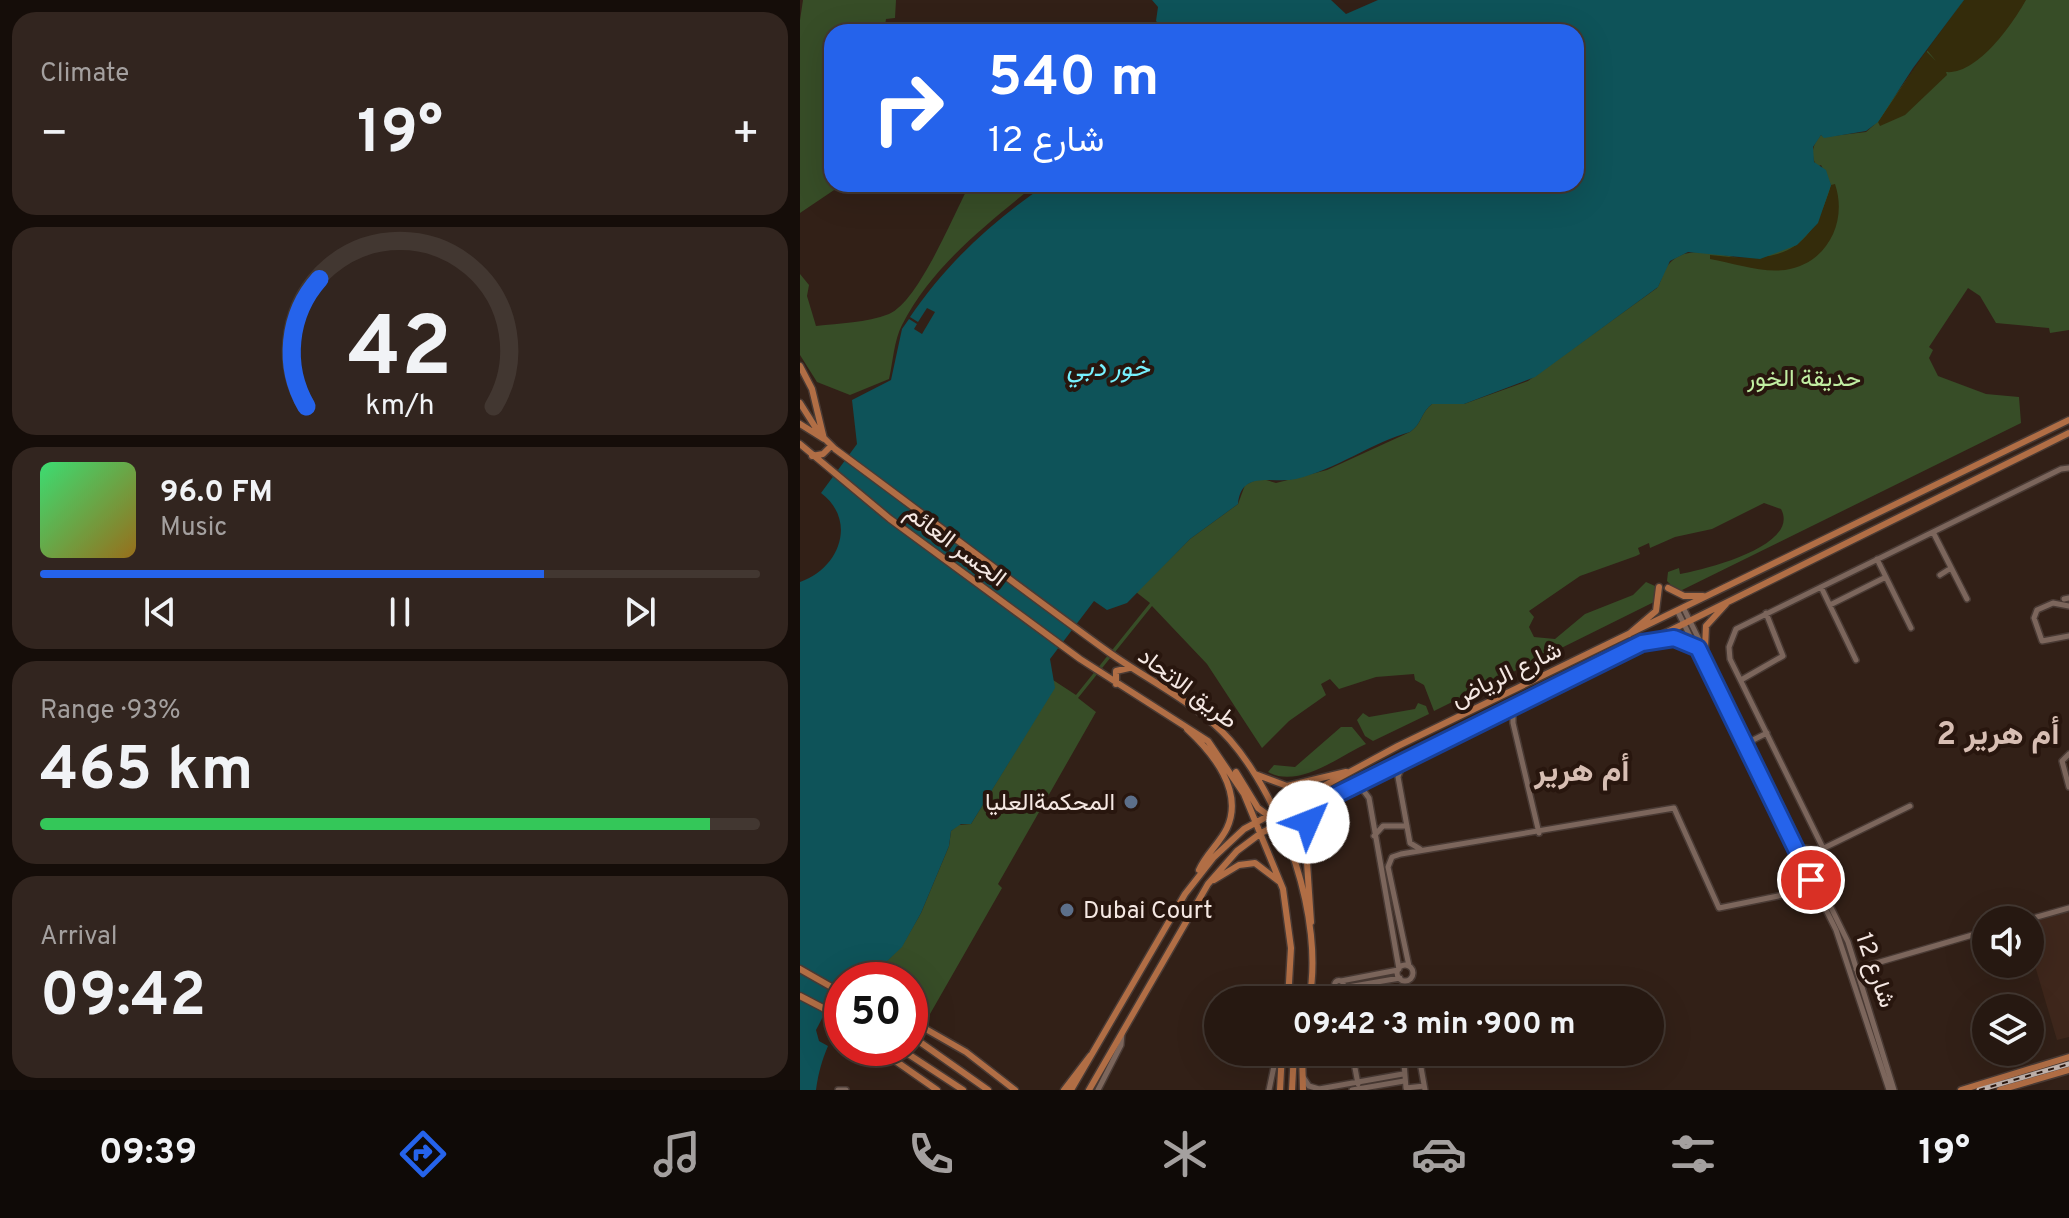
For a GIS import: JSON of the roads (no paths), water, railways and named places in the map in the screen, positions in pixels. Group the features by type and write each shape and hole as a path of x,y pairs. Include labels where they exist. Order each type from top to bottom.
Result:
{"main road":[{"path":"800,366 812,389 824,439"},
{"path":"800,403 831,446 823,454 812,456 800,444"},
{"name":"شارع الرياض","path":"1071,1090 1136,975 1198,876 1246,827 1350,772 2069,419"},
{"path":"800,424 824,439"},
{"name":"شارع الرياض","path":"1089,1090 1208,884 1252,839 1642,643 2067,436"},
{"name":"الجسر العائم","path":"831,446 1094,641"},
{"name":"الجسر العائم","path":"812,456 890,519 1080,659"},
{"path":"1628,635 1656,611 1659,587"},
{"path":"1668,588 1693,598 1715,594"},
{"path":"1642,643 1674,638 1701,648 1706,626 1730,601"},
{"path":"1681,610 1688,613 1687,622"},
{"path":"1681,610 1687,622"},
{"name":"طريق الاتحاد","path":"1094,641 1208,719 1228,738 1255,774 1279,823 1312,934 1310,986"},
{"name":"طريق الاتحاد","path":"1080,659 1197,732 1223,760 1256,821 1283,889 1291,948 1289,986"},
{"path":"1116,684 1116,671 1123,667 1132,669"},
{"path":"1176,718 1212,756 1224,774 1231,798 1228,826 1206,856 1198,876"},
{"path":"1223,760 1266,816 1279,823"},
{"path":"1255,774 1287,786 1350,772"},
{"path":"1312,934 1305,833 1318,804"},
{"path":"1283,807 1283,815 1290,818"},
{"path":"1246,827 1252,831 1252,839"},
{"path":"1208,884 1232,868 1255,863 1275,876 1283,889"},
{"path":"800,969 824,983"},
{"path":"800,996 824,1009"},
{"path":"928,1030 966,1052 1015,1090"},
{"path":"928,1048 988,1090"},
{"path":"1064,1090 1080,1064 1093,1054"},
{"path":"1961,1090 2069,1057"},
{"path":"903,1066 937,1090"},
{"path":"926,1066 963,1090"},
{"path":"1280,1066 1280,1090"},
{"path":"1292,1090 1293,1066"},
{"path":"1303,1066 1303,1090"},
{"path":"2000,1090 2069,1070"}],"street":[{"path":"1822,849 1730,659 1729,643 1738,626 2061,469 2069,468"},
{"path":"1933,532 1967,599"},
{"path":"1877,559 1911,628"},
{"path":"1940,575 1951,568"},
{"path":"1830,605 1886,577"},
{"path":"1821,587 1856,660"},
{"path":"2069,606 2050,604 2037,610 2034,618 2042,641 2069,636"},
{"path":"1741,680 1783,656 1766,613"},
{"name":"شارع 12","path":"1687,622 1750,741 1760,748 1803,848 1804,858 1811,864 1855,969 1891,1090"},
{"name":"شارع 12","path":"1701,648 1855,969"},
{"path":"1513,708 1513,723 1539,833"},
{"path":"1499,715 1513,723"},
{"path":"1750,741 1760,739 1767,733"},
{"path":"1760,748 1773,745"},
{"path":"2069,754 2062,761 2069,787"},
{"path":"1401,854 1410,843 1398,777 1403,762"},
{"path":"1354,787 1368,794 1400,978"},
{"path":"1811,864 1822,849 1910,806"},
{"path":"1360,986 1412,977 1388,867 1392,857 1401,854 1674,808 1719,908 1803,891 1819,895"},
{"path":"1374,836 1383,826 1407,827"},
{"path":"1410,843 1424,850"},
{"path":"1803,848 1822,849"},
{"path":"1803,891 1811,880"},
{"path":"2044,915 2069,908"},
{"path":"1855,969 1972,935"},
{"path":"1351,986 1409,966"},
{"path":"1098,1090 1121,1045 1122,1033"},
{"path":"1419,1061 1425,1088 1409,1090 1404,1077 1404,1063 1419,1061"},
{"path":"1269,1090 1276,1066"},
{"path":"1303,1077 1312,1087 1322,1089 1404,1077"},
{"path":"1352,1090 1358,1085"},
{"path":"838,1090 856,1088"}],"water":[{"name":"خور دبي","path":"1152,0 1331,0 1346,14 1378,0 1964,0 1913,68 1878,122 1866,131 1824,138 1821,135 1813,147 1814,162 1826,170 1831,185 1818,223 1797,245 1760,259 1688,252 1670,261 1658,287 1535,377 1464,404 1432,404 1410,432 1311,475 1252,482 1240,493 1238,504 1190,539 1127,603 1107,610 1094,601 1050,659 1055,688 971,824 961,824 951,831 949,846 921,913 902,947 886,962 824,962 824,1015 816,1030 819,1041 824,1044 824,1056 816,1090 800,1090 800,582 825,567 839,543 839,517 821,493 857,444 852,400 891,380 902,329 909,319 917,324 914,329 922,334 935,312 927,308 918,322 910,317 939,279 989,228 1036,192 1584,192 1584,24 1159,24 1156,21 1158,7"}],"railway":[{"path":"1979,1090 2069,1064"}],"place":[{"name":"المحكمةالعليا","path":"1131,802"},
{"name":"Dubai Court","path":"1067,910"}],"district":[{"name":"أم هرير 2","path":"1998,733"},
{"name":"أم هرير","path":"1582,770"}],"park label":[{"name":"حديقة الخور","path":"1804,378"}]}
